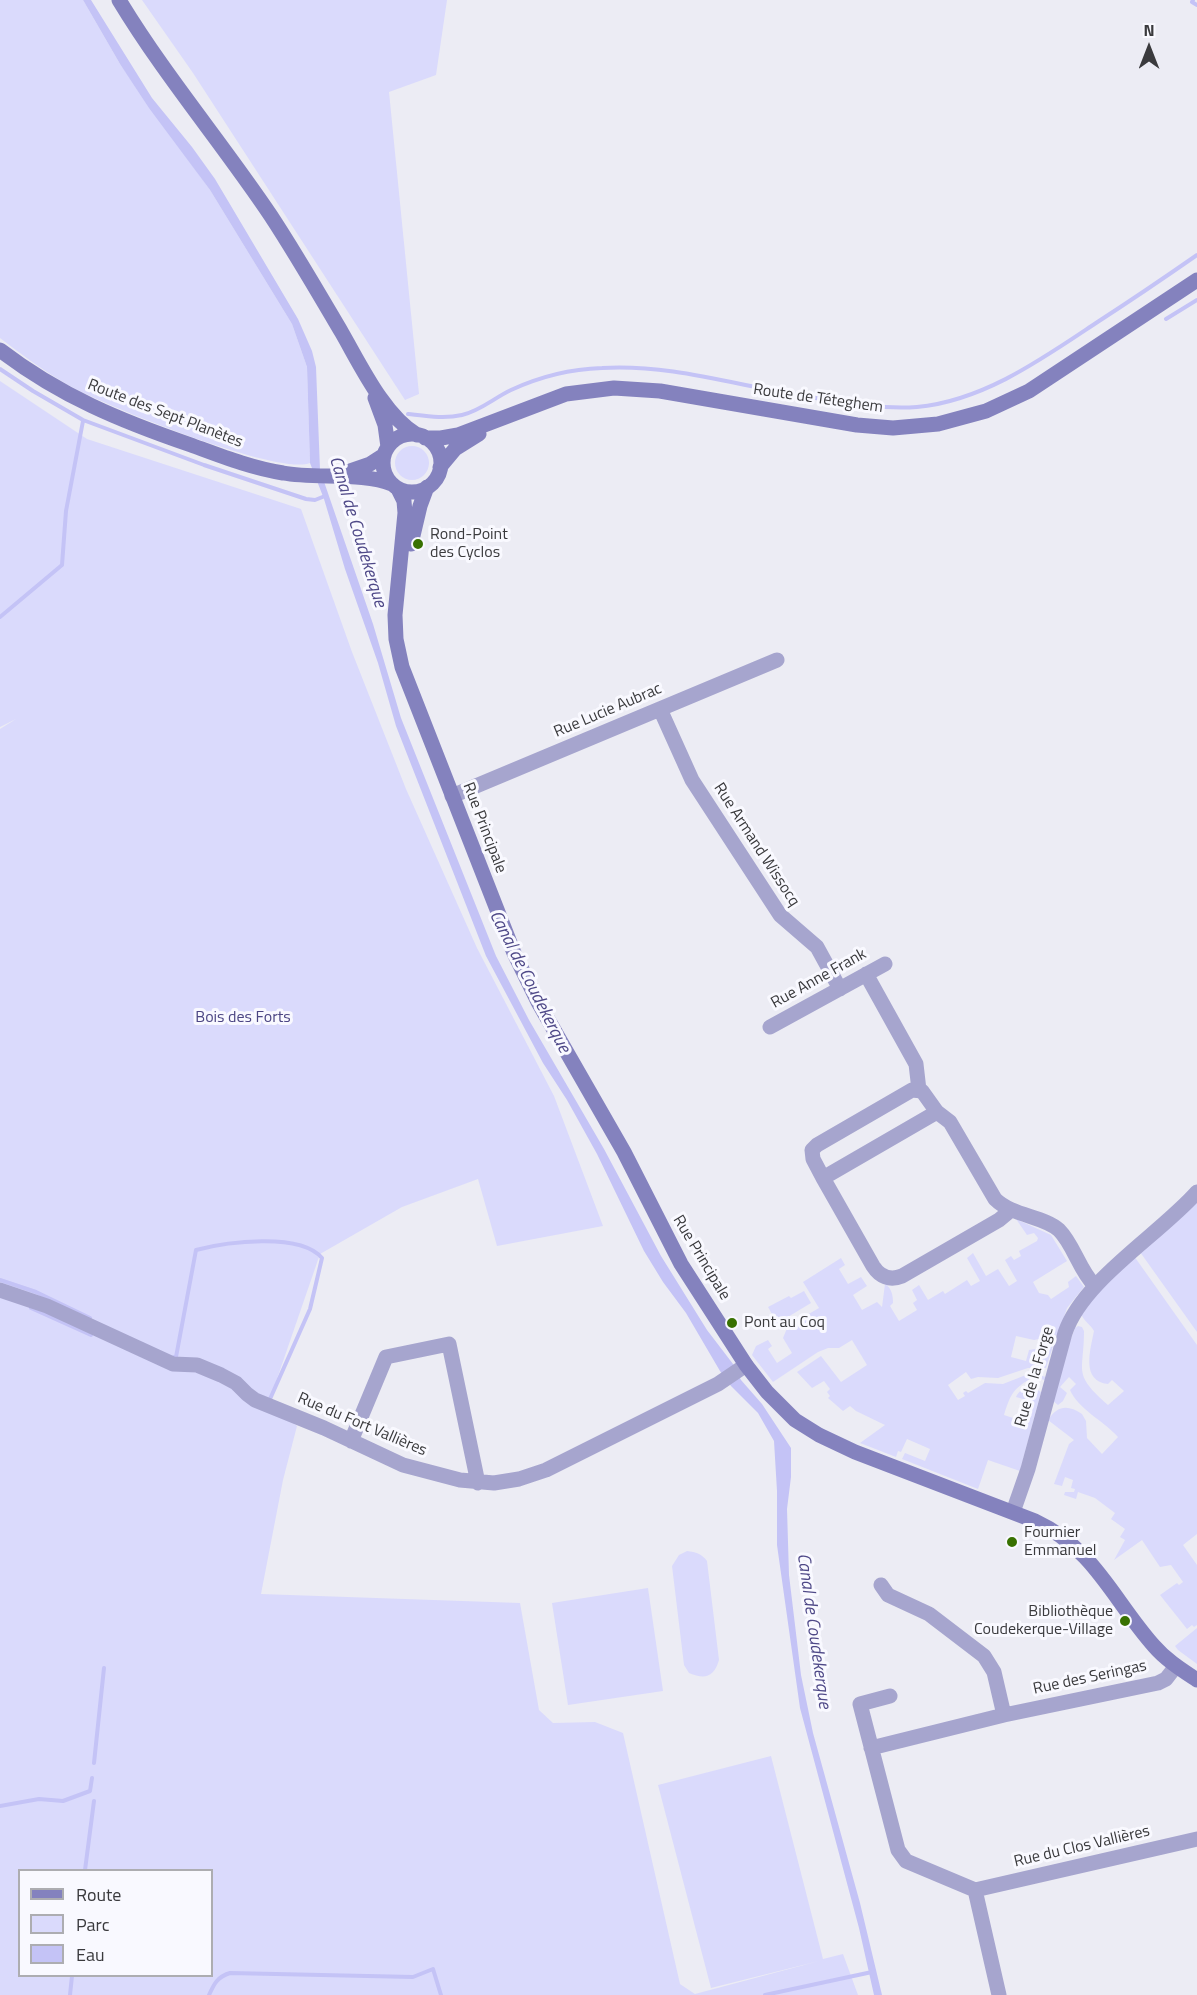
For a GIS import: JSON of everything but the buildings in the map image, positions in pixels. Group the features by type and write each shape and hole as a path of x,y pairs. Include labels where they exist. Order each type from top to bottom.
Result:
{"street":[{"path":"119,0 161,66 270,214 362,367 395,416 437,449 440,467 436,479 427,488 414,492 395,486 384,471 386,451 383,419 362,367"},
{"name":"Route de Téteghem","path":"421,436 452,436 566,394 596,389 626,388 857,425 893,428 938,424 992,409 1029,392 1197,280"},
{"name":"Route des Sept Planètes","path":"0,350 55,387 112,416 242,463 302,476 376,480 395,486"},
{"name":"Route de Téteghem","path":"440,467 461,445 508,416"},
{"path":"386,451 401,437 421,436"},
{"name":"Route des Sept Planètes","path":"330,476 370,464 386,451"},
{"name":"Rue Principale","path":"395,486 405,504 394,622 400,661 412,687 508,940 538,1002 616,1138 675,1253 743,1367 781,1407 811,1431 876,1460 1048,1527 1086,1557 1155,1647 1197,1680"},
{"name":"Rue Principale","path":"412,687 405,646 405,601 413,532 427,488"},
{"name":"Rue Lucie Aubrac","path":"452,796 777,660"},
{"name":"Rue Armand Wissocq","path":"660,709 692,780 780,915 817,947 840,988"},
{"name":"Rue Anne Frank","path":"770,1027 885,964"},
{"path":"866,974 916,1064 919,1090"},
{"path":"1011,1210 999,1220 902,1276 888,1278 880,1274 873,1266 823,1178 812,1153 814,1148 909,1092 919,1090 925,1094 937,1112 950,1122 995,1199 1011,1210 1057,1229 1086,1276 1095,1286"},
{"path":"823,1178 937,1112"},
{"name":"Rue de la Forge","path":"1013,1512 1028,1469 1067,1327 1079,1306 1095,1286 1197,1192"},
{"name":"Rue du Fort Vallières","path":"0,1290 47,1306 172,1365 198,1365 236,1383 255,1400 411,1468 478,1483 511,1481 546,1470 723,1382 743,1367"},
{"path":"351,1441 386,1357 449,1344 478,1483"},
{"path":"881,1585 888,1595 928,1614 984,1656 994,1672 1004,1715"},
{"name":"Rue des Seringas","path":"871,1748 1004,1715 1158,1683 1166,1679 1176,1665"},
{"path":"890,1696 860,1704 902,1858 975,1890 999,1995"},
{"name":"Rue du Clos Vallières","path":"975,1890 1197,1839"}],"green space":[{"path":"0,0 83,0 120,64 210,190 292,324 307,367 310,463 292,464 264,459 152,422 68,385 33,363 0,338"},
{"path":"142,0 447,0 436,75 389,92 419,394 405,400 193,73"},
{"name":"Bois des Forts","path":"0,381 87,439 301,509 352,652 406,789 477,948 554,1096 603,1226 497,1246 478,1179 402,1207 320,1254 269,1402 297,1426 283,1480 261,1594 520,1603 539,1710 553,1723 595,1722 623,1733 680,1984 695,1994 819,1961 711,1988 658,1785 771,1756 823,1959 843,1954 858,1995 0,1995 0,729 16,719 0,727"},
{"path":"412,446 424,451 429,463 424,475 412,480 400,475 395,463 400,451"},
{"path":"1197,1199 1197,1332 1140,1252"},
{"path":"1016,1219 1051,1235 1067,1261 1033,1282 1039,1293 1048,1295 1051,1299 1069,1287 1068,1282 1076,1276 1084,1287 1067,1308 1058,1335 1034,1340 1016,1336 1011,1357 1026,1361 1029,1350 1053,1346 1046,1368 1028,1368 998,1378 971,1379 966,1372 948,1385 958,1400 965,1396 963,1393 966,1391 968,1393 985,1383 1003,1384 1031,1373 1046,1377 1045,1380 1033,1377 1017,1388 1011,1396 1004,1415 1025,1422 1030,1401 1016,1397 1018,1393 1027,1388 1041,1392 1020,1471 988,1460 978,1489 902,1459 905,1453 925,1461 930,1449 907,1439 896,1457 860,1443 885,1425 850,1406 843,1411 828,1398 830,1396 827,1392 830,1389 824,1381 812,1388 797,1372 821,1356 841,1382 867,1365 852,1340 839,1348 828,1348 818,1352 773,1382 752,1355 756,1346 768,1340 772,1346 768,1349 777,1363 792,1353 783,1338 788,1326 819,1308 803,1282 841,1258 845,1265 839,1269 848,1284 861,1277 867,1286 853,1295 862,1310 877,1302 882,1307 885,1284 892,1292 893,1303 890,1306 899,1321 917,1310 913,1303 917,1300 912,1290 919,1285 928,1300 943,1291 945,1294 967,1280 971,1286 980,1281 967,1258 973,1253 986,1276 998,1269 1009,1286 1017,1281 1005,1260 1011,1256 1014,1260 1021,1256 1019,1251 1037,1241 1038,1238 1034,1233 1027,1235"},
{"path":"1134,1256 1197,1345 1197,1534 1183,1545 1197,1565 1197,1625 1194,1627 1192,1625 1187,1629 1160,1595 1177,1583 1179,1585 1183,1582 1171,1565 1160,1567 1142,1540 1114,1560 1125,1540 1120,1537 1125,1529 1111,1519 1115,1513 1095,1498 1078,1492 1076,1499 1064,1495 1065,1492 1074,1492 1075,1489 1071,1488 1073,1480 1065,1477 1062,1486 1054,1484 1069,1444 1074,1440 1048,1420 1056,1411 1068,1408 1082,1414 1086,1421 1087,1438 1102,1454 1118,1437 1074,1397 1070,1390 1076,1384 1069,1377 1060,1387 1067,1393 1063,1401 1058,1405 1053,1401 1060,1368 1075,1328 1078,1326 1084,1331 1082,1372 1089,1386 1108,1405 1124,1391 1112,1380 1108,1384 1099,1382 1094,1377 1089,1364 1094,1331 1082,1316 1094,1295"},
{"path":"804,1291 811,1303 768,1329 762,1320 772,1314 768,1307"},
{"path":"687,1551 698,1554 707,1561 719,1660 708,1676 689,1673 684,1665 672,1566 679,1555"},
{"path":"648,1588 663,1691 568,1705 552,1603"},
{"path":"1197,1628 1197,1664 1175,1646"}],"water":[{"path":"83,0 91,0 152,98 215,179 298,319 312,351 316,367 320,470 373,624 401,718 496,956 529,1020 604,1149 661,1256 707,1330 733,1364 741,1380 762,1404 791,1448 791,1477 787,1509 789,1575 801,1675 813,1733 860,1903 882,1995 874,1995 859,1928 800,1708 777,1545 774,1441 758,1413 731,1386 720,1371 686,1313 644,1251 597,1154 543,1063 486,956 396,726 378,663 310,463 307,367 292,324 210,190 149,108 120,64"}],"waterway":[{"path":"1193,0 1192,2 1197,5"},
{"path":"408,414 442,417 462,415 533,381 567,372 602,368 649,369 697,375 791,394 869,406 901,408 941,403 988,387 1033,364 1197,255"},
{"path":"1166,319 1197,300"},
{"path":"0,369 83,420 204,465 306,499 315,500 325,496"},
{"path":"0,617 62,565 66,511 83,421"},
{"path":"174,1357 176,1357 196,1250 225,1244 262,1241 297,1245 312,1250 322,1258 310,1309 270,1399"},
{"path":"0,1280 36,1292 90,1318"},
{"path":"31,1308 91,1335"},
{"path":"94,1763 104,1668"},
{"path":"0,1806 39,1799 63,1801 90,1791 92,1778"},
{"path":"85,1869 94,1801"},
{"path":"209,1995 216,1981 230,1973 413,1977 433,1969 441,1995"},
{"path":"765,1995 872,1972"},
{"path":"70,1995 72,1977"}],"place":[{"name":"Rond-Point des Cyclos","path":"418,544"},
{"name":"Pont au Coq","path":"732,1323"},
{"name":"Fournier Emmanuel","path":"1012,1542"},
{"name":"Bibliothèque Coudekerque-Village","path":"1125,1621"}],"water label":[{"name":"Canal de Coudekerque","path":"357,532"},
{"name":"Canal de Coudekerque","path":"529,982"},
{"name":"Canal de Coudekerque","path":"813,1631"}]}
